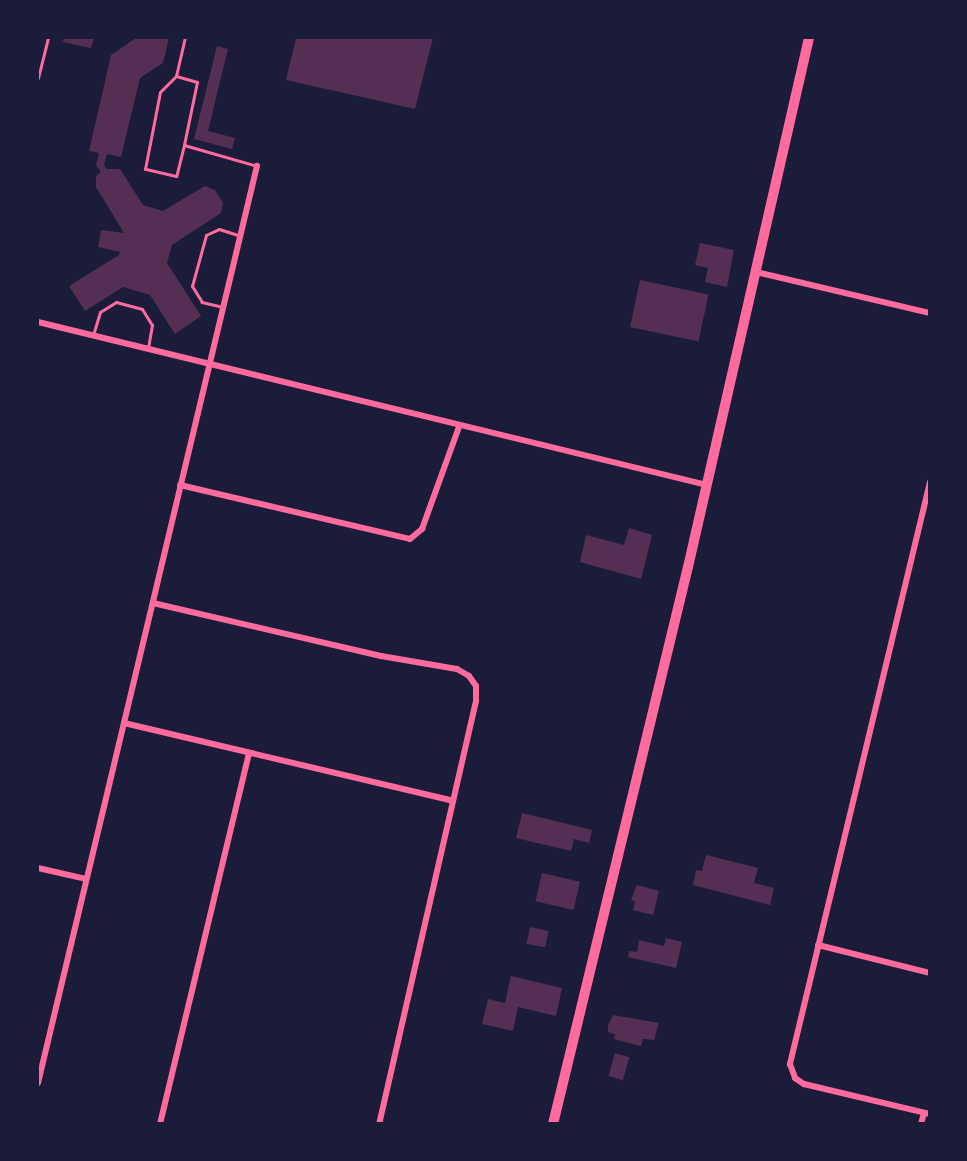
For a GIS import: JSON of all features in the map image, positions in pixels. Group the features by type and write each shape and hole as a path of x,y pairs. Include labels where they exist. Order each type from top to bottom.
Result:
{"main road":[{"path":"553,1124 707,485 808,38"}],"street":[{"path":"38,1083 257,166"},
{"path":"756,272 930,313"},
{"path":"38,322 459,427 707,485"},
{"path":"180,485 410,539 422,529 459,427"},
{"path":"921,1124 927,1113 804,1084 792,1074 790,1059 930,482"},
{"path":"153,603 381,656 457,669 472,680 476,701 379,1124"},
{"path":"124,723 453,801"},
{"path":"160,1124 249,753"},
{"path":"38,868 86,879"},
{"path":"818,945 930,973"}],"lane":[{"path":"38,78 48,38"},
{"path":"176,76 197,82 176,176 145,169 160,92 176,76 185,38"},
{"path":"184,145 257,166"},
{"path":"223,307 202,302 192,286 206,235 219,229 240,236"},
{"path":"93,335 100,312 116,302 142,309 152,325 148,348"}],"building":[{"path":"64,38 94,38 91,48 63,42"},
{"path":"136,38 169,38 163,63 140,78 121,157 107,154 104,165 107,169 120,169 143,205 163,211 205,186 215,190 223,203 221,213 172,245 167,263 201,316 175,334 150,295 123,287 85,311 69,286 119,255 120,252 98,247 101,230 124,233 96,187 96,176 101,172 96,165 99,153 89,151 111,55"},
{"path":"296,38 433,38 415,109 286,80"},
{"path":"217,46 228,49 208,131 235,138 232,149 194,139"},
{"path":"700,243 734,250 727,287 705,282 708,268 695,265"},
{"path":"640,280 708,295 698,342 630,327"},
{"path":"629,528 652,535 641,579 580,562 586,535 624,545"},
{"path":"522,813 592,830 589,843 574,839 571,851 516,838"},
{"path":"706,855 758,868 754,883 774,888 770,905 693,885 696,870 702,871"},
{"path":"542,873 580,882 573,910 535,901"},
{"path":"637,885 659,891 653,915 633,910 635,901 631,900"},
{"path":"530,927 549,931 545,948 526,944"},
{"path":"666,938 682,942 676,968 628,957 629,951 637,952 639,940 664,946"},
{"path":"511,976 562,988 556,1016 518,1007 513,1031 482,1024 488,999 505,1003"},
{"path":"613,1015 659,1023 654,1040 643,1039 641,1046 614,1039 615,1034 608,1032"},
{"path":"615,1053 629,1057 623,1080 608,1076"}]}
